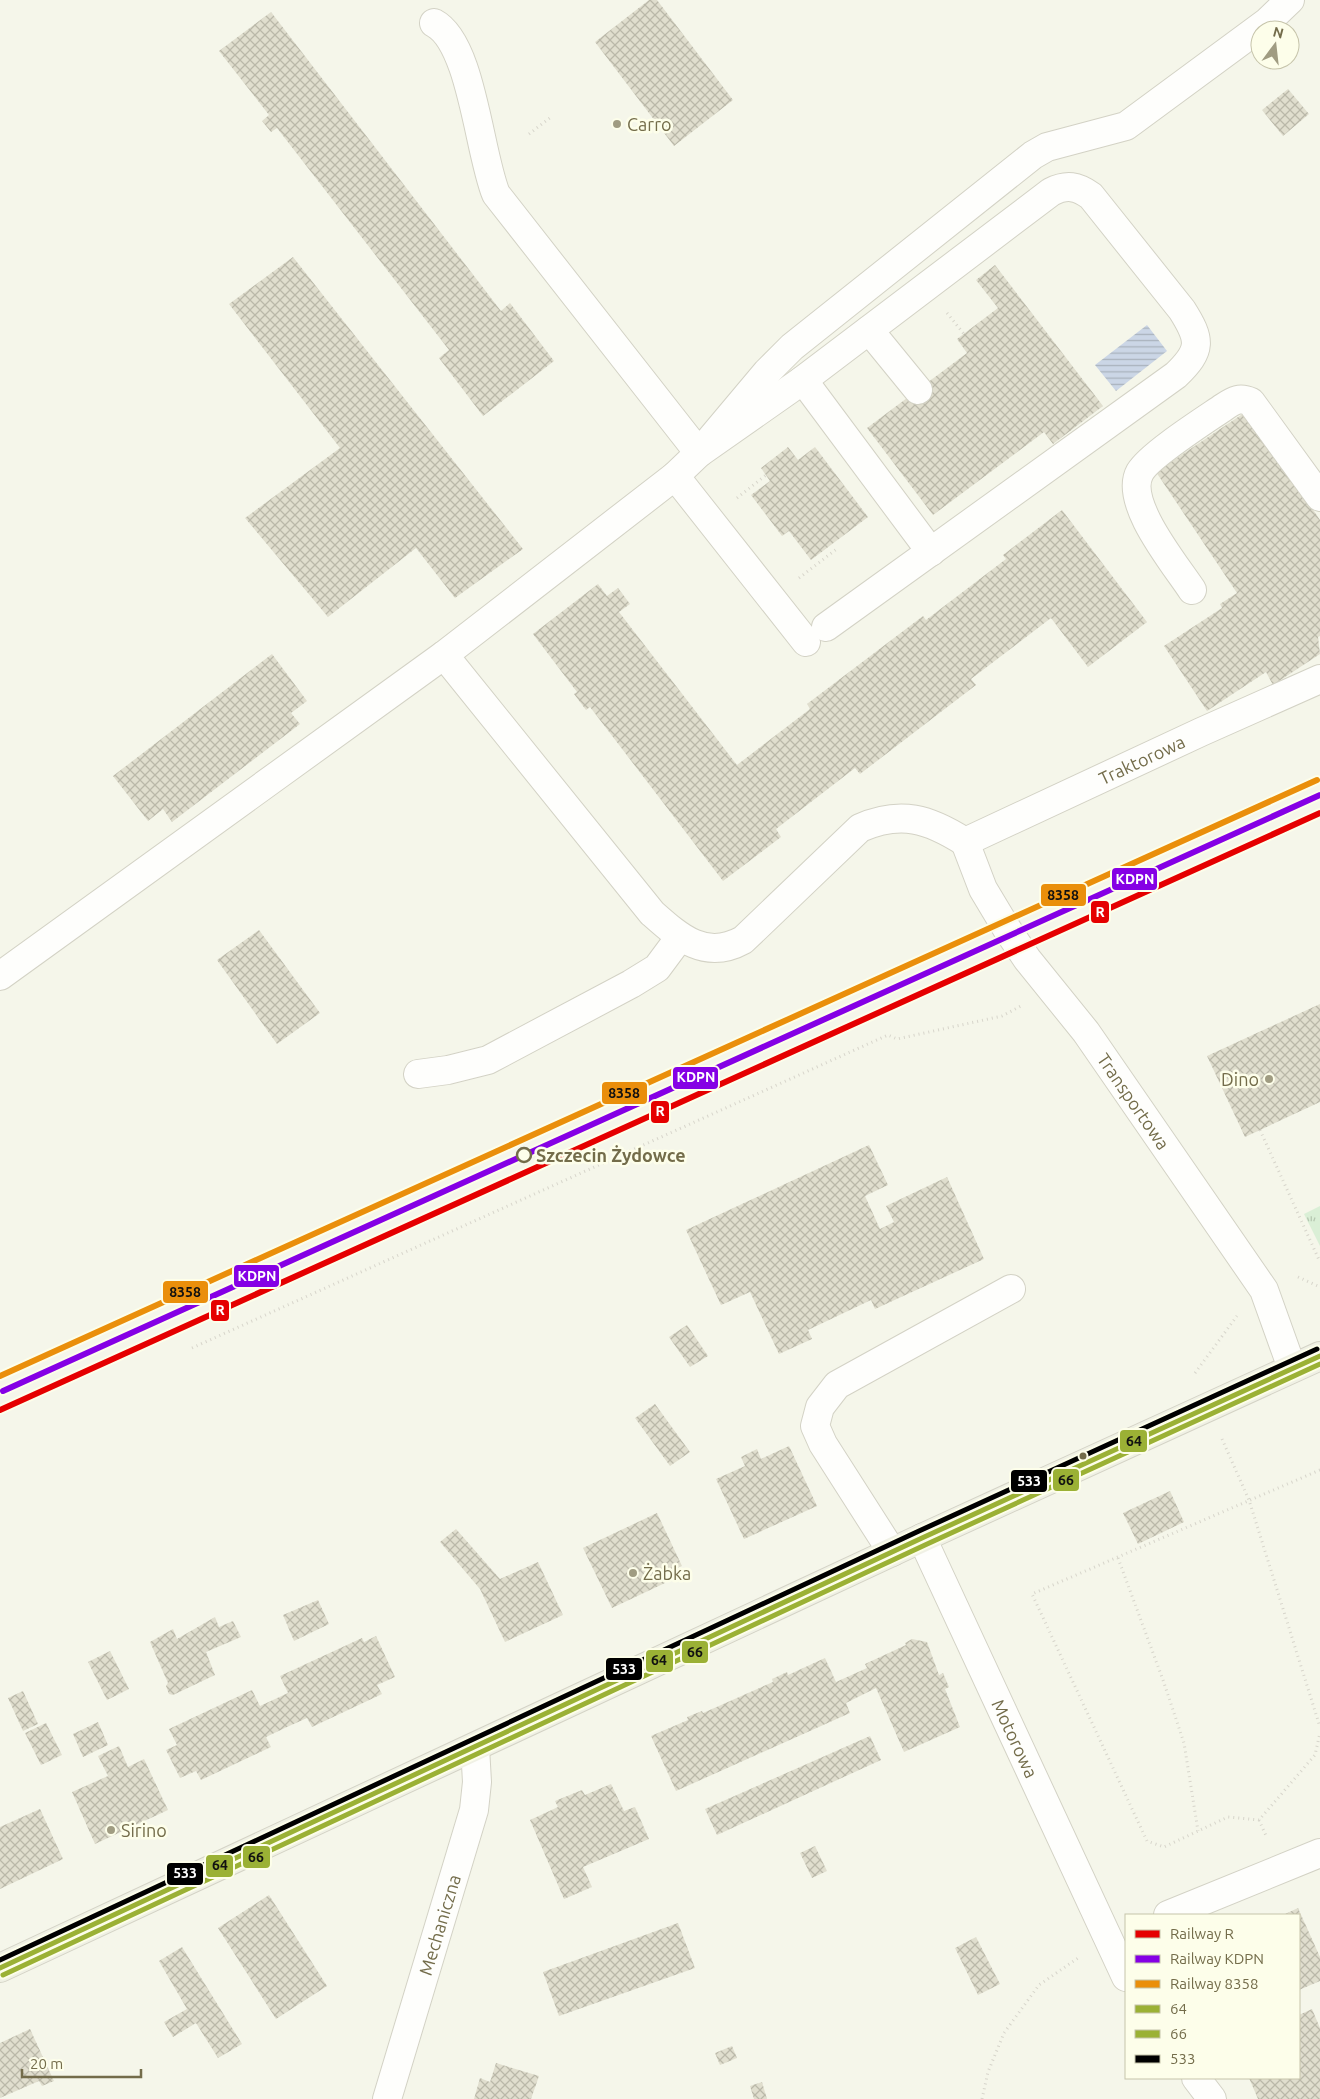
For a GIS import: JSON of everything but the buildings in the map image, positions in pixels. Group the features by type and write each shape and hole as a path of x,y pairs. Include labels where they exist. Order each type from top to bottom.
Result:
{"main road":[{"path":"0,1968 922,1538 1320,1356"}],"street":[{"path":"0,976 444,655 675,476 699,453 767,372 792,347 1033,155 1047,147 1126,126 1267,22 1290,0"},
{"path":"434,23 442,28 459,53 467,78 488,173 496,194 699,453"},
{"path":"675,476 816,634 1176,375 1192,360 1196,351 1193,328 1182,310 1091,196 1081,188 1071,186 1050,192 803,380 699,453"},
{"path":"869,330 918,390"},
{"path":"803,380 931,552"},
{"path":"1192,590 1144,515 1135,491 1136,480 1147,463 1224,407 1235,400 1244,399 1251,402 1320,497"},
{"path":"444,655 652,913 680,937 699,947 717,948 731,946 743,940 860,828 878,821 899,818 920,820 945,829 965,842"},
{"name":"Traktorowa","path":"965,842 1320,679"},
{"name":"Transportowa","path":"965,842 983,888 1027,959 1086,1032 1264,1290 1292,1368"},
{"path":"418,1074 448,1070 488,1060 631,984 657,968 680,937"},
{"path":"892,1552 823,1444 815,1426 820,1407 837,1385 1011,1289"},
{"name":"Motorowa","path":"922,1538 1117,1936 1125,1973"},
{"name":"Mechaniczna","path":"387,2099 474,1810 477,1782 475,1747"},
{"path":"1170,1914 1320,1853"},
{"path":"1197,2079 1212,2099"}],"path":[{"path":"529,134 551,117"},
{"path":"792,583 838,548"},
{"path":"192,1348 888,1035 897,1038 1002,1016 1025,1004"},
{"path":"1260,1130 1320,1262"},
{"path":"1295,1276 1320,1288"},
{"path":"1193,1377 1241,1310"},
{"path":"1221,1438 1249,1500 1320,1727"},
{"path":"1320,1470 1032,1594 1148,1841 1164,1847 1228,1817 1259,1820 1315,1755 1320,1734"},
{"path":"1118,1558 1184,1743 1198,1831"},
{"path":"982,2099 988,2072 1004,2033 1039,1985 1117,1936"}],"green space":[{"path":"1320,1206 1320,1246 1304,1214"}],"water":[{"path":"1147,325 1167,351 1116,391 1095,365"}],"rail line":[{"name":"8358","path":"0,1376 1317,780"},
{"name":"KDPN","path":"3,1391 1320,795"},
{"name":"R","path":"0,1410 1320,813"}],"transit line":[{"name":"533","path":"0,1960 919,1531 1317,1349"},
{"name":"64","path":"0,1968 922,1538 1320,1356"},
{"name":"66","path":"3,1975 925,1545 1320,1364"}],"place":[{"name":"Carro","path":"617,124"},
{"name":"Dino","path":"1269,1079"},
{"name":"Szczecin Żydowce","path":"524,1155"},
{"name":"Żabka","path":"633,1573"},
{"name":"Sirino","path":"111,1830"}]}
